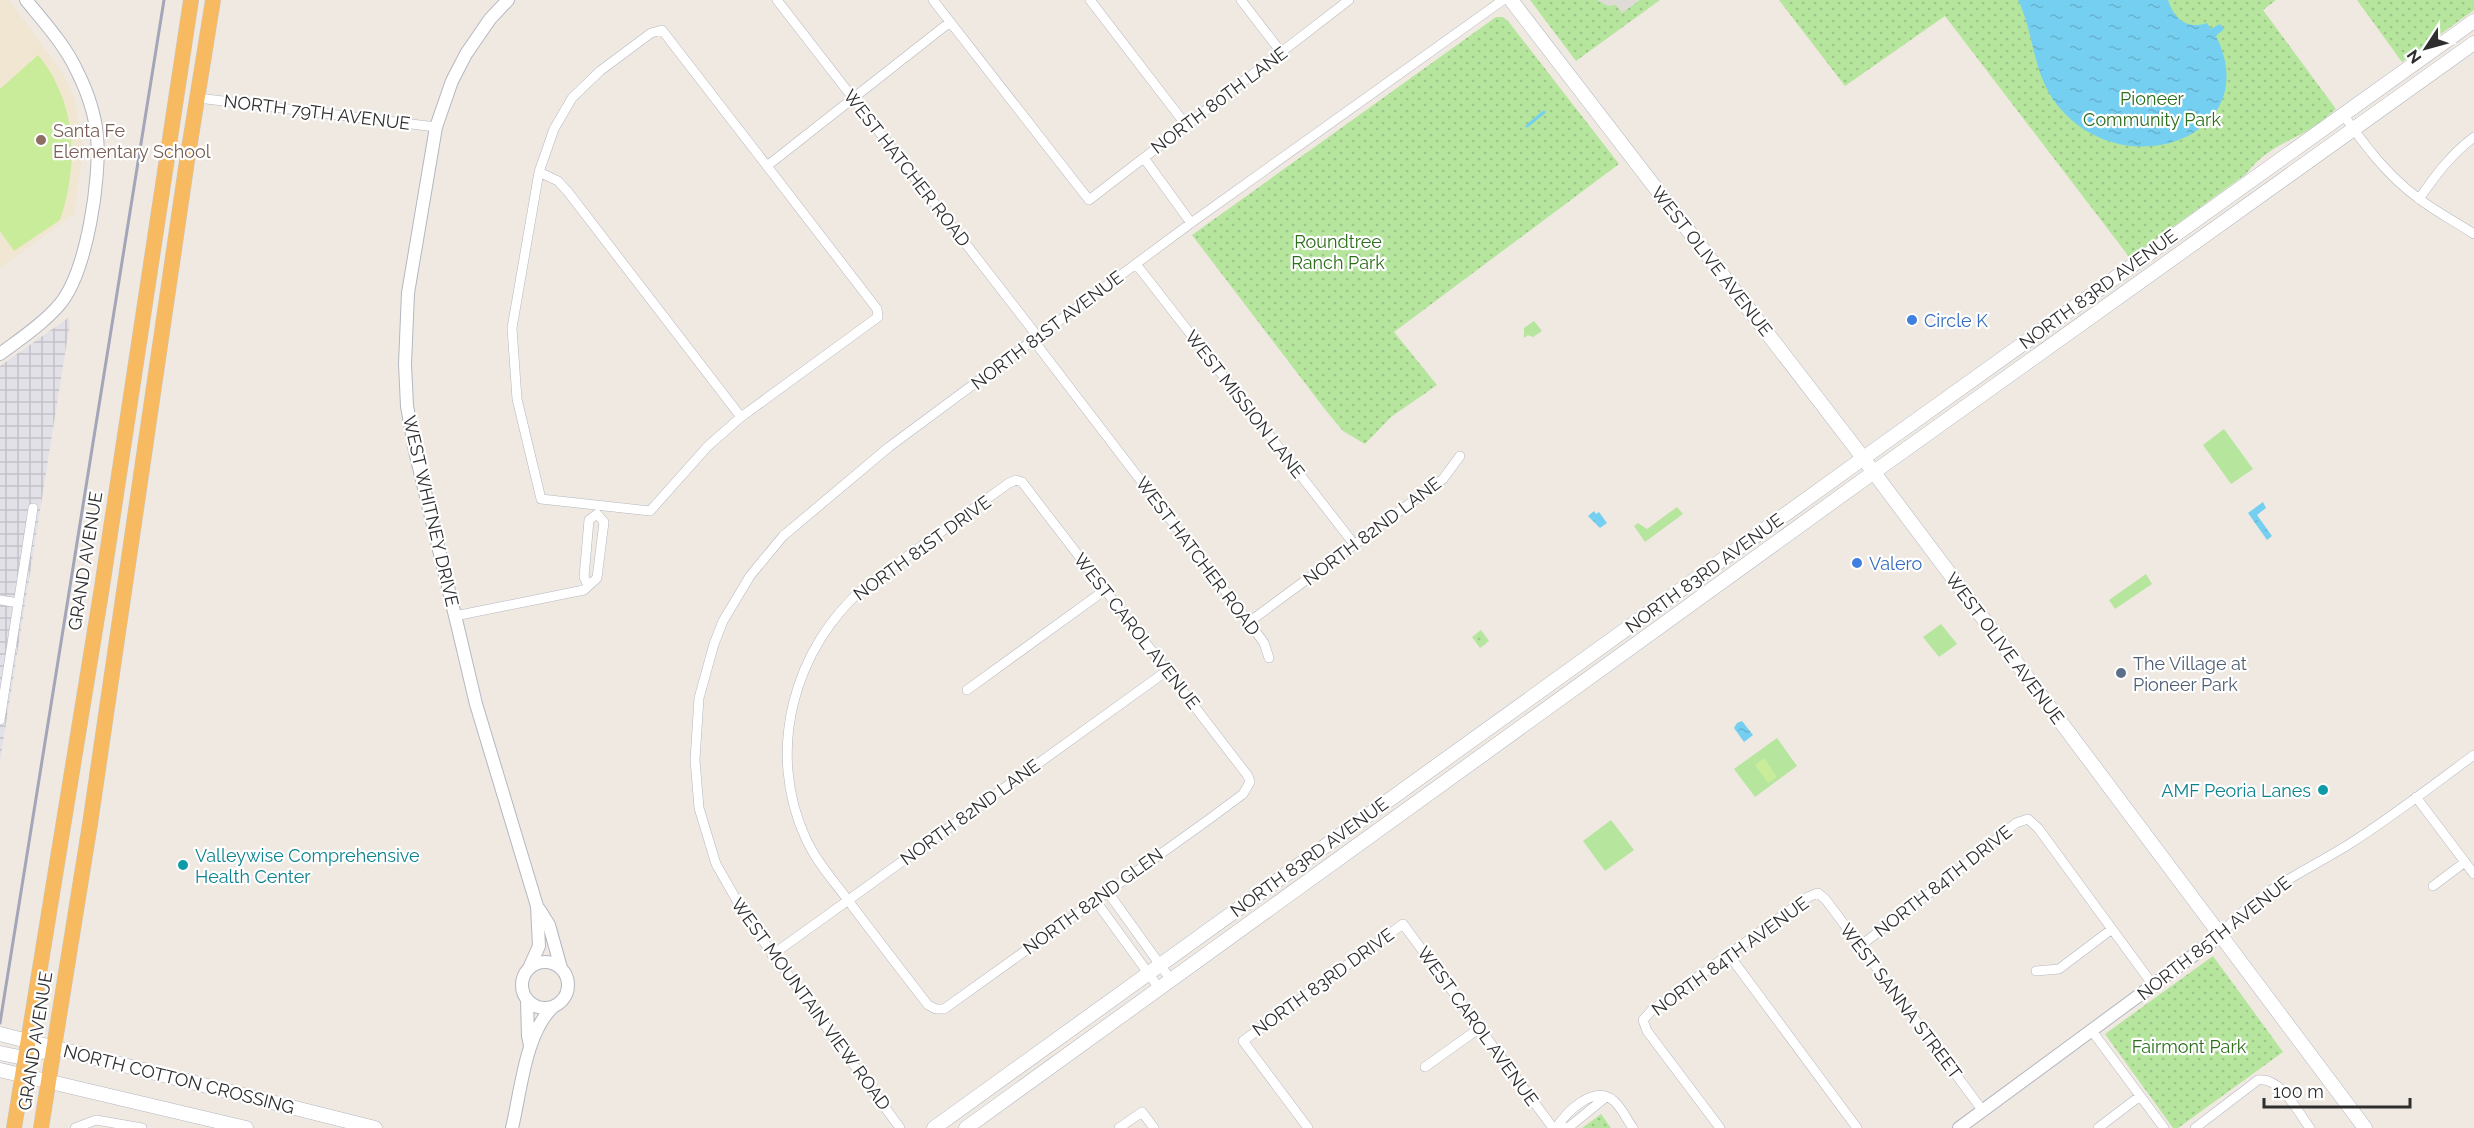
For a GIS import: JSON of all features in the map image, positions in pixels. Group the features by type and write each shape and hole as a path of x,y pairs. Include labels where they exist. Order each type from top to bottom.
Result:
{"highway":[{"name":"GRAND AVENUE","path":"14,1128 102,587 191,0"},
{"name":"GRAND AVENUE","path":"41,1128 95,789 213,0"}],"main road":[{"name":"WEST OLIVE AVENUE","path":"1511,0 1874,472 2365,1128"},
{"name":"NORTH 83RD AVENUE","path":"934,1128 2117,275 2474,21"},
{"name":"NORTH 83RD AVENUE","path":"966,1128 1874,472 2474,43"},
{"path":"2117,275 2129,291"},
{"path":"1655,609 1665,623"},
{"name":"NORTH COTTON CROSSING","path":"0,1034 375,1128"},
{"name":"NORTH COTTON CROSSING","path":"24,1058 53,1048"},
{"path":"0,1053 24,1058"},
{"name":"NORTH COTTON CROSSING","path":"0,1070 246,1128"}],"street":[{"path":"0,354 60,304 70,290 90,224 98,168 97,135 89,100 76,68 61,44 27,0"},
{"name":"WEST WHITNEY DRIVE","path":"508,0 472,43 452,81 436,127 408,293 405,364 407,406 414,443 476,704 537,906 539,946 521,984 527,1000 530,1045"},
{"name":"WEST HATCHER ROAD","path":"777,0 1249,622 1264,643 1269,658"},
{"path":"767,166 950,22 933,0"},
{"path":"1090,0 1186,125"},
{"path":"1241,0 1281,52"},
{"name":"NORTH 80TH LANE","path":"950,22 1089,200 1349,0"},
{"name":"NORTH 81ST AVENUE","path":"696,740 699,699 714,644 735,600 766,555 802,518 889,447 1191,223 1503,0"},
{"path":"662,30 877,309 878,317 741,417 708,446 650,511 597,510 541,499 517,399 512,328 539,172 554,129 572,98 600,71 651,33 662,30"},
{"name":"NORTH 79TH AVENUE","path":"198,98 436,127"},
{"path":"2343,114 2378,163 2419,199 2474,234"},
{"path":"2419,199 2437,172 2456,151 2474,137"},
{"path":"1144,158 1191,223"},
{"path":"539,172 558,181 568,192 741,417"},
{"name":"WEST MISSION LANE","path":"1136,264 1354,544"},
{"name":"NORTH 82ND LANE","path":"1249,622 1443,479 1460,456"},
{"name":"WEST CAROL AVENUE","path":"1016,480 1022,482 1248,776 1250,782 1247,788"},
{"name":"NORTH 81ST DRIVE","path":"936,1010 928,1005 819,860 807,840 798,819 792,792 788,729 797,687 813,650 844,605 883,574 1016,480"},
{"path":"0,720 33,508"},
{"path":"455,616 584,590 597,578 604,522 597,510"},
{"path":"588,585 584,578 589,520 597,510"},
{"path":"967,690 1105,590"},
{"path":"0,600 18,603"},
{"name":"NORTH 82ND LANE","path":"772,955 1168,670"},
{"name":"WEST MOUNTAIN VIEW ROAD","path":"696,740 696,784 699,808 716,864 748,920 772,955 900,1128"},
{"name":"NORTH 85TH AVENUE","path":"1959,1128 2221,935 2235,917 2282,882 2352,842 2474,755"},
{"name":"NORTH 82ND GLEN","path":"936,1010 944,1009 1208,820 1243,794 1247,788"},
{"path":"2416,797 2474,874"},
{"name":"NORTH 84TH DRIVE","path":"1860,946 1953,875 2016,823 2028,819 2038,828 2112,929"},
{"path":"2433,886 2465,862"},
{"path":"1107,891 1165,984"},
{"name":"WEST SANNA STREET","path":"1818,893 1826,900 1983,1111"},
{"name":"NORTH 84TH AVENUE","path":"1720,1128 1647,1031 1643,1020 1652,1010 1808,897 1818,893"},
{"path":"1095,900 1165,984"},
{"name":"WEST WHITNEY DRIVE","path":"512,1128 530,1045 543,1017 565,996 567,989 567,981 549,925 537,906"},
{"name":"WEST CAROL AVENUE","path":"1403,924 1555,1128"},
{"name":"NORTH 83RD DRIVE","path":"1308,1128 1243,1041 1403,924"},
{"path":"2036,971 2060,969 2112,929 2153,985"},
{"path":"1729,955 1857,1128"},
{"path":"530,966 549,962 561,968"},
{"path":"527,1000 542,1008 554,1006"},
{"path":"1425,1067 1480,1027"},
{"path":"2092,1031 2164,1128"},
{"path":"2196,1128 2258,1080 2267,1079 2278,1086 2310,1128"},
{"path":"1563,1128 1576,1121 1606,1096"},
{"path":"1555,1128 1565,1115 1587,1099 1606,1096 1614,1101 1634,1128"},
{"path":"2098,1128 2140,1096"},
{"path":"1119,1128 1142,1112 1154,1128"},
{"path":"75,1128 96,1120 142,1128"}],"shaded area":[{"name":"Santa Fe Elementary School","path":"0,0 9,0 63,74 75,100 83,150 74,214 0,268"},
{"path":"1597,0 1640,0 1622,13 1616,5 1608,6"},
{"path":"68,318 70,322 0,761 0,366"}],"green space":[{"path":"1530,0 1660,0 1576,61"},
{"name":"Pioneer Community Park","path":"1779,0 2276,0 2263,10 2336,109 2313,127 2262,157 2246,174 2130,258 1945,16 1845,86"},
{"path":"2357,0 2474,0 2474,10 2402,62"},
{"name":"Roundtree Ranch Park","path":"1496,17 1503,17 1508,21 1619,164 1394,332 1437,385 1391,417 1365,444 1343,431 1327,412 1192,235"},
{"name":"Santa Fe Elementary School","path":"38,55 51,73 61,93 67,113 71,134 70,177 60,220 14,251 0,231 0,89"},
{"path":"1534,321 1542,331 1533,337 1528,335 1524,338 1524,328"},
{"path":"2224,429 2253,469 2231,484 2203,445"},
{"path":"1677,507 1683,514 1645,542 1634,526 1638,523 1647,529"},
{"path":"2146,574 2152,584 2115,609 2109,600"},
{"path":"1941,624 1957,644 1939,657 1923,637"},
{"path":"1481,630 1489,641 1480,648 1472,637"},
{"path":"1777,738 1797,766 1755,797 1734,769"},
{"path":"1764,758 1777,777 1768,783 1755,765"},
{"path":"1611,820 1634,850 1605,871 1583,841"},
{"name":"Fairmont Park","path":"2213,956 2283,1052 2178,1128 2173,1128 2105,1034"},
{"path":"1601,1114 1611,1128 1582,1128"}],"water":[{"path":"2018,0 2168,0 2174,13 2187,24 2207,23 2211,29 2220,24 2224,29 2216,36 2226,71 2222,101 2206,124 2181,139 2151,146 2118,144 2086,131 2058,106 2043,81 2024,13"},
{"path":"2263,502 2266,508 2257,515 2272,536 2267,540 2248,513"},
{"path":"1594,511 1596,514 1599,512 1607,523 1600,528 1588,516"},
{"path":"1742,721 1753,735 1744,742 1734,728"}],"waterway":[{"path":"1527,126 1544,112"}],"railway":[{"path":"0,1023 164,0"}],"place":[{"name":"Santa Fe Elementary School","path":"41,140"},
{"name":"Circle K","path":"1912,320"},
{"name":"Valero","path":"1857,563"},
{"name":"The Village at Pioneer Park","path":"2121,673"},
{"name":"AMF Peoria Lanes","path":"2323,790"},
{"name":"Valleywise Comprehensive Health Center","path":"183,865"}]}
